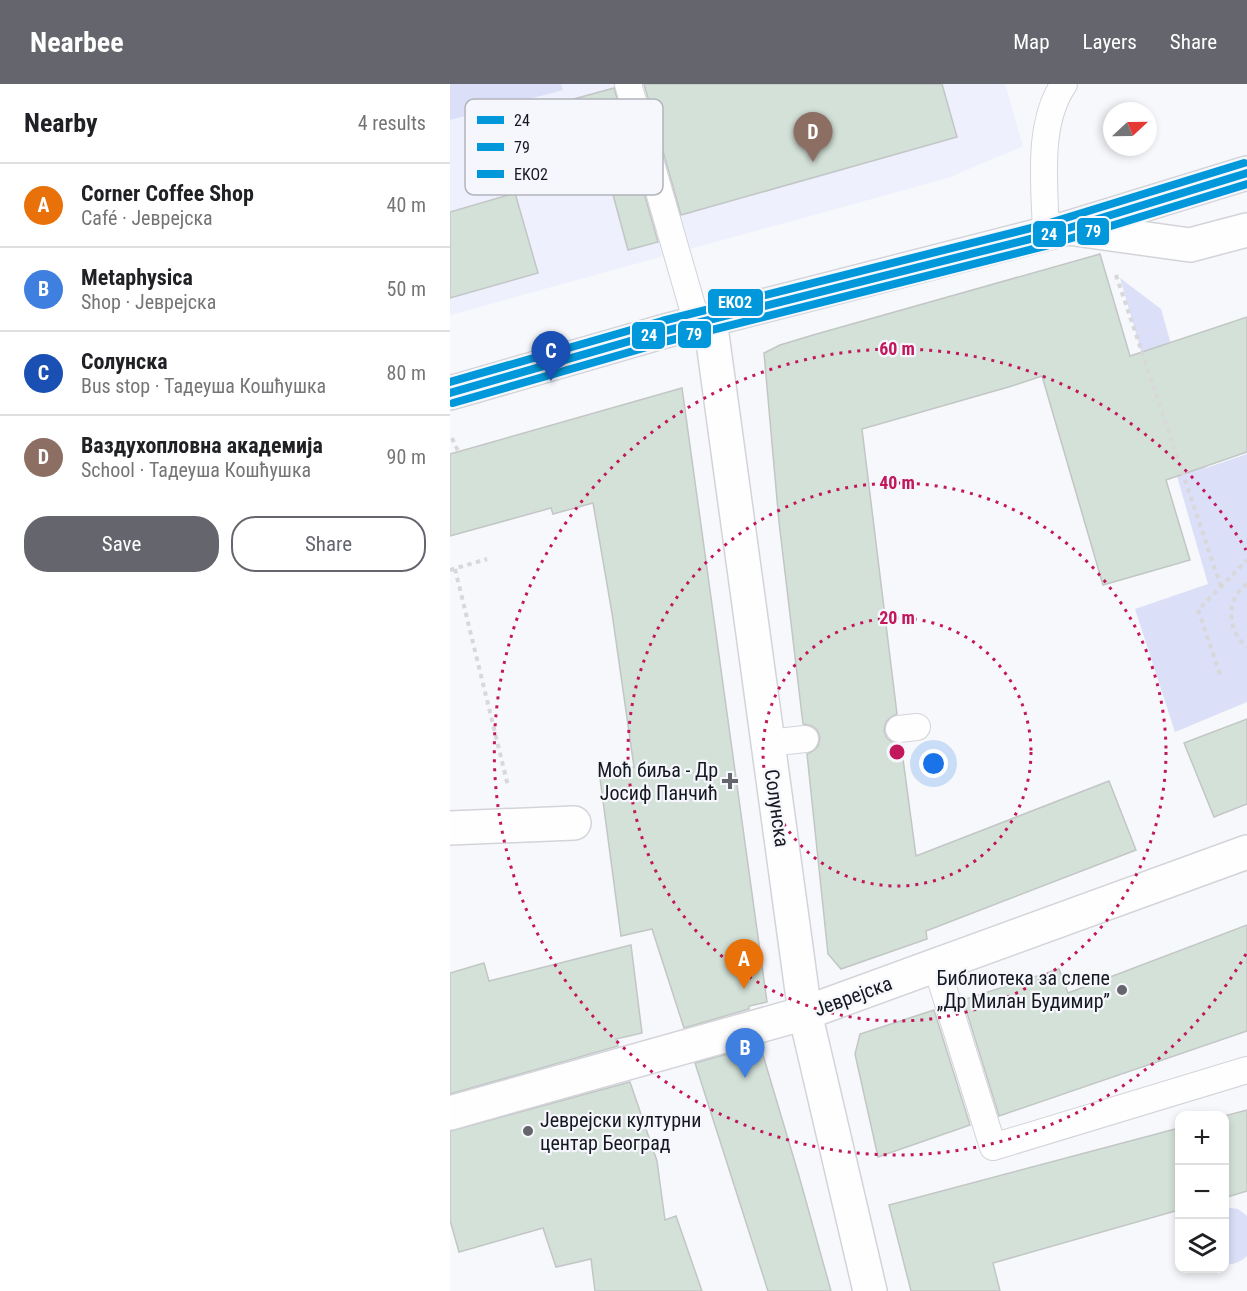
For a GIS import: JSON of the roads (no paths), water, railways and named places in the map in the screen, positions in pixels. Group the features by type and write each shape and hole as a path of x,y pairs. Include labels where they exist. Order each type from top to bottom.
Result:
{"street":[{"path":"450,393 704,321 1057,232 1247,173"},
{"path":"1057,232 1190,245 1247,230"},
{"name":"Солунска","path":"704,321 768,743 805,1013 870,1291"},
{"path":"450,828 574,822"},
{"name":"Јеврејска","path":"450,1113 805,1013 1247,852"}],"lane":[{"path":"628,84 633,99"},
{"path":"1057,232 1044,140 1057,93 1064,84"},
{"path":"663,193 704,321"},
{"path":"768,743 805,739"},
{"path":"936,966 993,1147 1247,1070"}],"place":[{"name":"Ваздухопловна академија","path":"813,162"},
{"name":"Солунска","path":"551,381"},
{"name":"Моћ биља - Др Јосиф Панчић","path":"730,781"},
{"name":"Corner Coffee Shop","path":"744,989"},
{"name":"Библиотека за слепе „Др Милан Будимир”","path":"1122,990"},
{"name":"Metaphysica","path":"745,1078"},
{"name":"Јеврејски културни центар Београд","path":"528,1131"}]}
